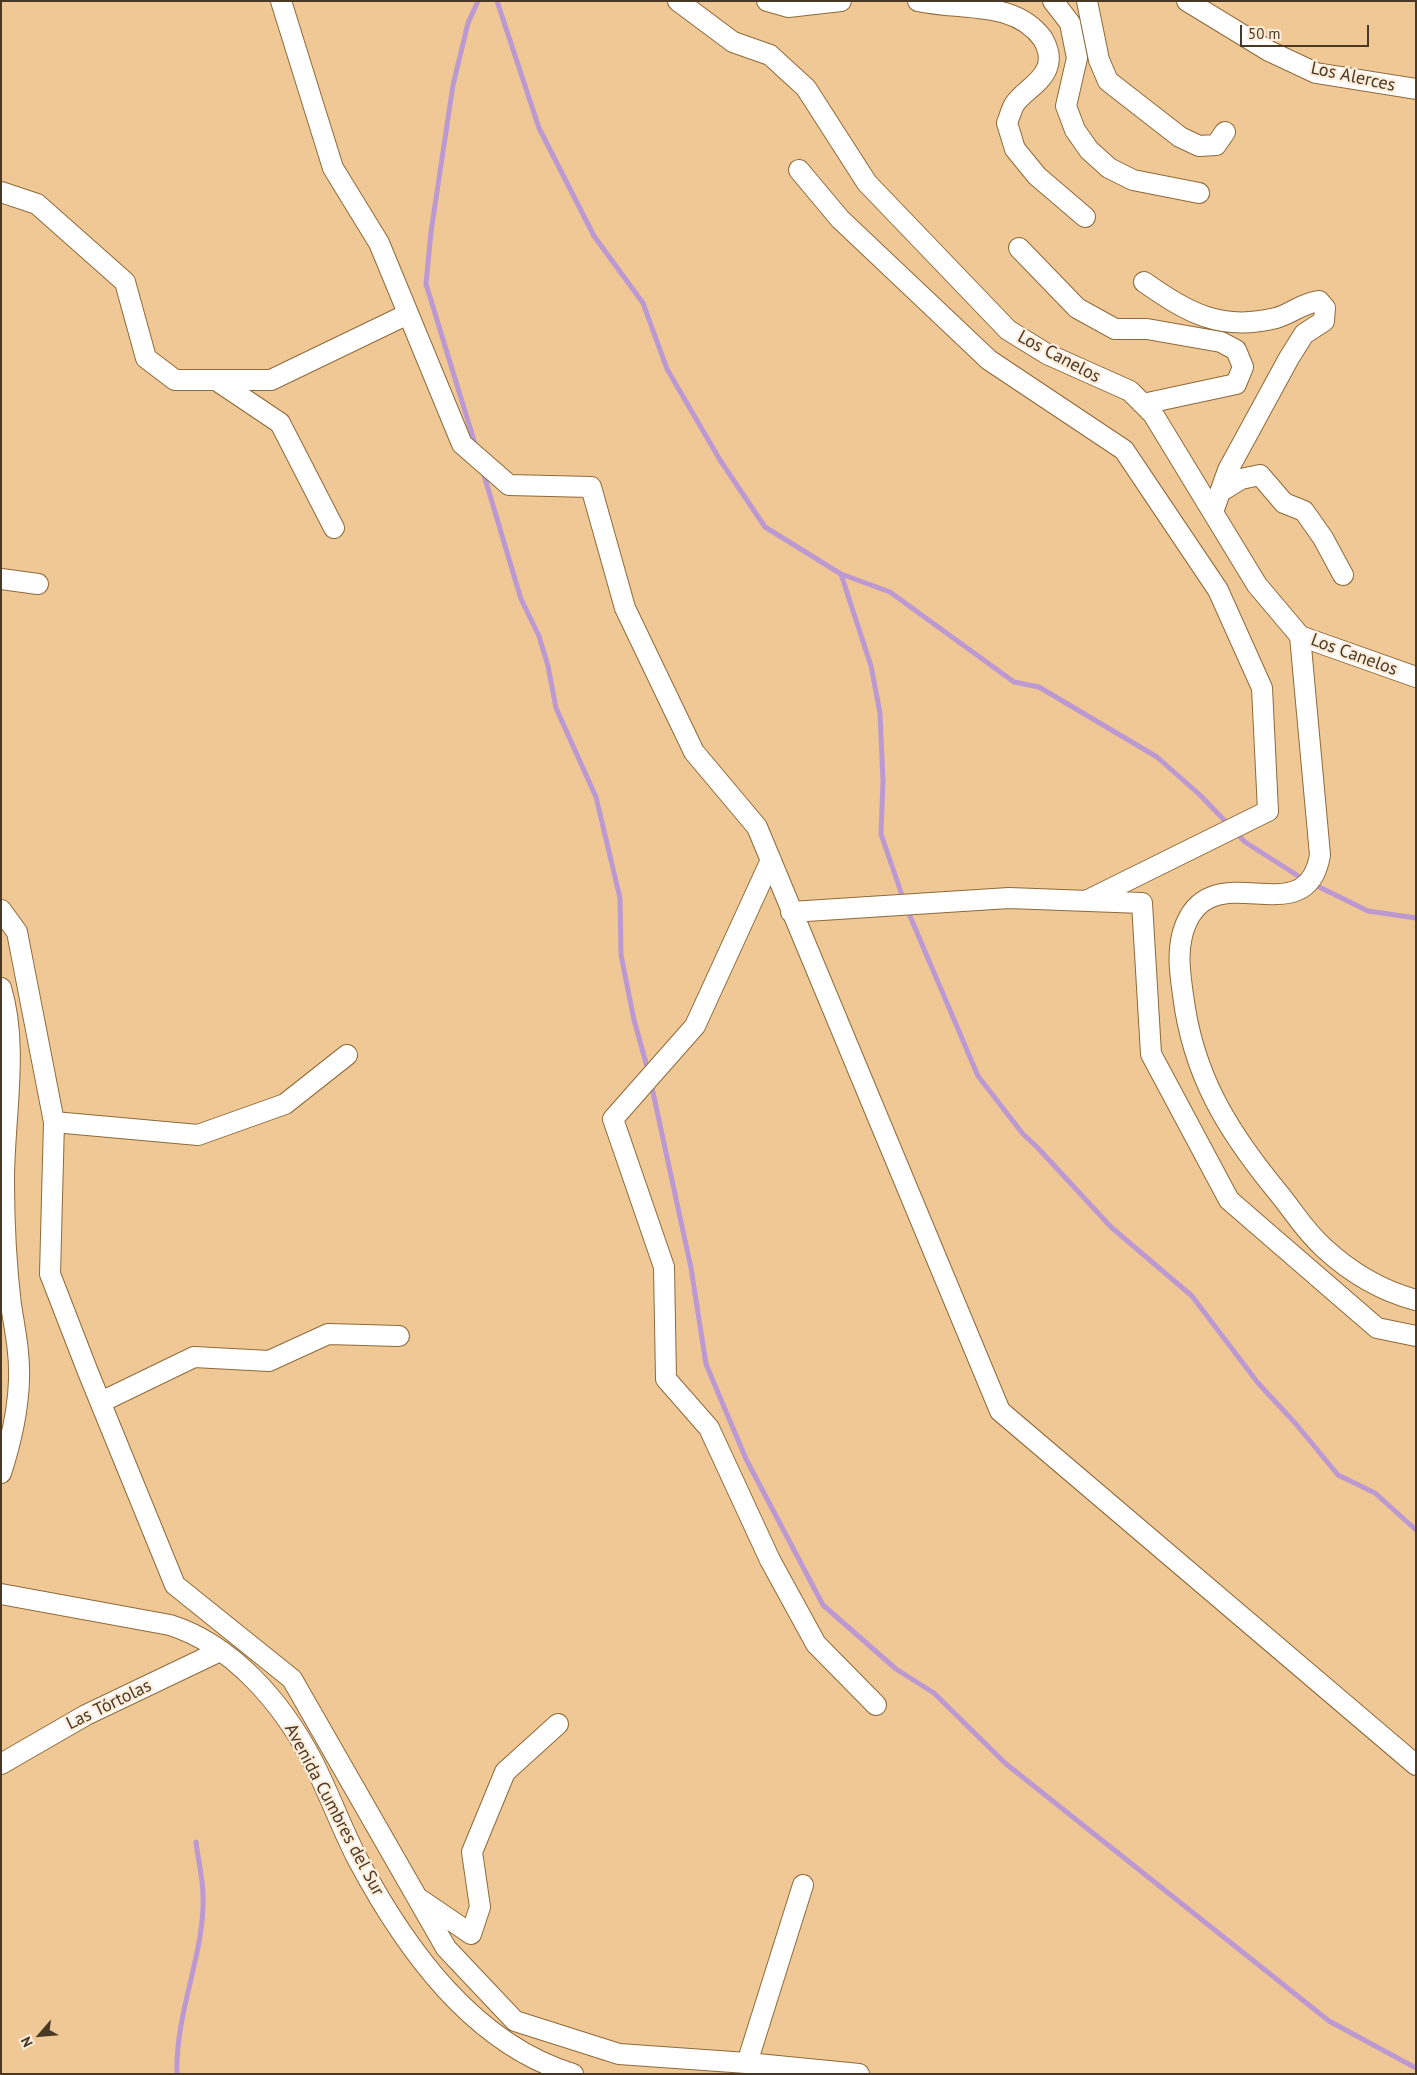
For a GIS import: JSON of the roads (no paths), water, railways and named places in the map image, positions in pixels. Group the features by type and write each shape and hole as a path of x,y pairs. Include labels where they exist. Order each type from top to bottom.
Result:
{"street":[{"path":"281,1 333,168 379,243 462,444 509,485 591,487 626,608 694,752 757,827 1000,1411 1416,1765"},
{"name":"Los Canelos","path":"678,1 733,42 770,55 806,88 867,182 1008,330 1047,354 1130,391 1153,414 1257,585 1300,636 1416,677"},
{"path":"767,1 788,7 841,1"},
{"path":"918,1 934,5 981,4 1014,9 1039,31 1049,50 1048,68 1036,83 1014,104 1007,123 1015,148 1037,176 1085,217"},
{"path":"1053,1 1070,23 1077,58 1066,106 1075,130 1089,150 1109,168 1133,180 1199,193"},
{"path":"1087,1 1099,60 1108,81 1180,137 1199,146 1216,145 1226,132"},
{"name":"Los Alerces","path":"1187,1 1269,51 1316,73 1416,89"},
{"path":"799,170 840,219 989,360 1124,450 1218,590 1262,688 1268,811 1086,901"},
{"path":"1,192 37,204 125,282 146,358 175,380 271,380 408,314"},
{"path":"1019,248 1077,308 1115,329 1147,328 1221,342 1236,350 1243,367 1236,384 1143,404"},
{"path":"1144,282 1179,307 1213,320 1238,323 1277,318 1308,303 1319,301 1325,308 1324,321 1304,334 1289,358 1228,470 1213,512"},
{"path":"216,380 280,423 334,528"},
{"path":"1220,492 1241,479 1260,475 1284,503 1304,511 1323,538 1343,576"},
{"path":"1,579 38,584"},
{"path":"1300,636 1320,855 1319,863 1306,884 1291,893 1246,895 1225,892 1205,900 1197,906 1185,927 1179,950 1184,1004 1197,1057 1217,1106 1244,1151 1278,1191 1291,1212 1313,1237 1344,1264 1386,1289 1416,1300"},
{"path":"771,860 695,1026 613,1119 664,1267 666,1379 709,1428 770,1560 816,1644 876,1705"},
{"path":"791,912 1009,898 1142,903 1151,1054 1229,1200 1377,1328 1416,1336"},
{"path":"1,910 17,932 54,1122 50,1274 175,1585 292,1679 446,1948 515,2021 619,2054 747,2063 859,2074"},
{"path":"1,988 9,1038 5,1132 5,1222 12,1306 19,1354 19,1379 14,1426 1,1473"},
{"path":"54,1122 198,1136 285,1104 347,1056"},
{"path":"101,1402 194,1358 269,1362 328,1334 399,1336"},
{"name":"Avenida Cumbres del Sur","path":"1,1594 170,1625 202,1638 220,1651 268,1695 298,1737 312,1760 359,1861 383,1903 422,1959 451,1993 497,2036 537,2060 573,2074"},
{"name":"Las Tórtolas","path":"1,1764 86,1715 220,1651"},
{"path":"417,1898 471,1934 480,1908 472,1852 506,1772 558,1724"},
{"path":"747,2063 803,1885"}],"waterway":[{"path":"476,447 426,284 431,232 453,85 468,23 478,1"},
{"path":"497,1 539,128 594,236 643,303 667,369 720,460 765,527 841,574 890,592 1014,682 1039,687 1157,757 1200,795 1229,825"},
{"path":"483,472 521,599 539,636 548,666 556,708 596,797 620,898 621,955 634,1020 648,1070"},
{"path":"841,574 871,666 880,713 883,781 881,834 904,901"},
{"path":"1235,832 1245,842 1303,879"},
{"path":"1313,884 1368,911 1416,918"},
{"path":"907,909 978,1076 1023,1134 1111,1227 1192,1296 1258,1383 1296,1424 1338,1475 1375,1493 1416,1530"},
{"path":"651,1083 691,1268 706,1364 746,1459 823,1605 896,1669 934,1693 1005,1763 1329,2021 1416,2068"},
{"path":"177,2074 180,2028 200,1940 202,1918 203,1889 196,1842"}]}
